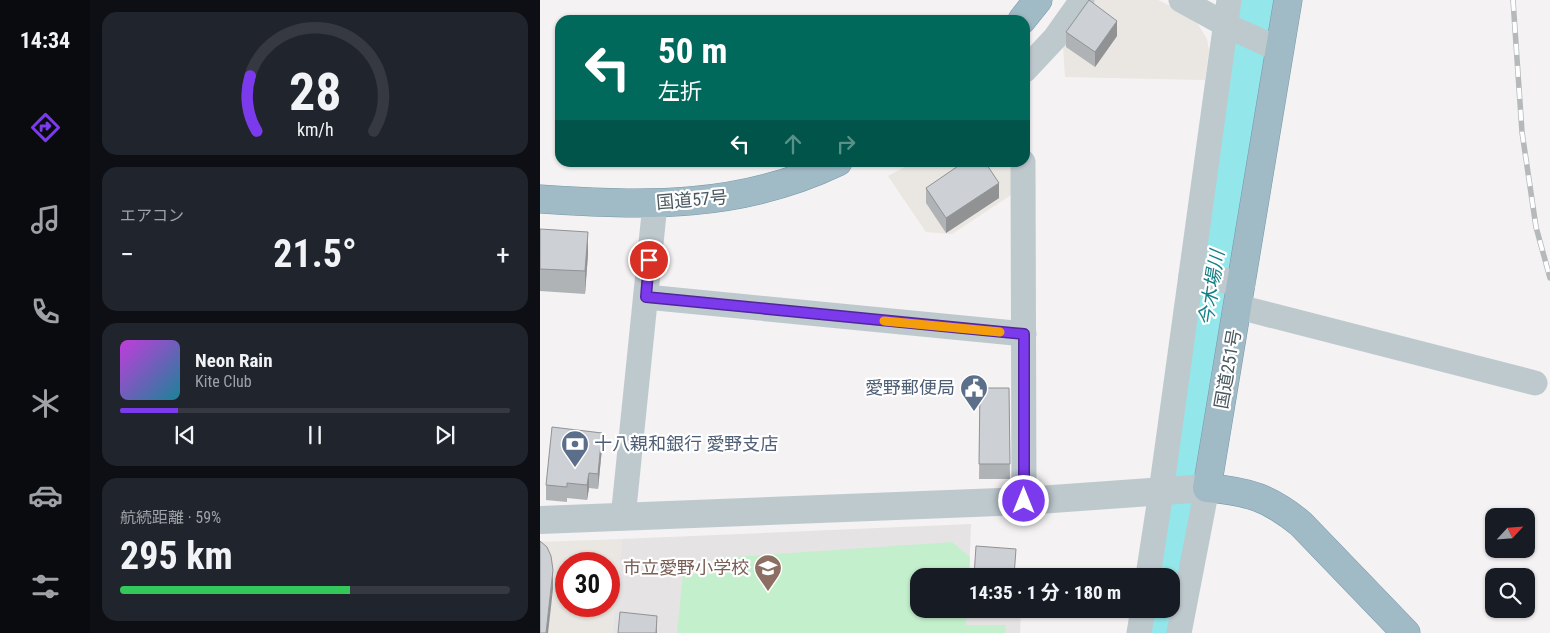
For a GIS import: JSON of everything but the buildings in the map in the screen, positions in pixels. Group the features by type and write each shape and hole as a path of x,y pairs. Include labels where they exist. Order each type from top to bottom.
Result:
{"highway":[{"path":"1026,15 1038,0"},
{"name":"国道251号","path":"1202,489 1274,48 1288,0"},
{"name":"国道57号","path":"540,199 655,204 694,202 732,197 780,184 828,167"},
{"path":"1202,489 1230,490 1252,495 1272,503 1287,513 1301,524 1406,633"}],"street":[{"path":"1030,65 1055,38 1082,0"},
{"path":"1182,0 1228,17 1274,48"},
{"path":"1150,568 1165,492 1196,276 1228,17"},
{"path":"1023,167 1024,501"},
{"path":"623,518 655,204"},
{"path":"1196,276 1235,290 1535,383"},
{"path":"646,297 1024,334"},
{"path":"540,520 1024,501 1202,489 1180,633"},
{"path":"1139,633 1142,618"}],"shaded area":[{"path":"1092,0 1158,0 1194,18 1207,39 1209,50 1205,80 1065,77 1063,45"},
{"path":"905,167 1012,167 1014,193 952,234 926,232 888,176"},
{"name":"市立愛野小学校","path":"971,524 969,568 910,568 910,618 1021,618 1020,633 612,633 614,617 620,617 620,558 622,539"},
{"path":"622,539 620,558 620,552 555,552 555,617 614,617 612,633 540,633 540,542"}],"green space":[{"path":"952,542 970,557 969,568 910,568 910,618 966,618 966,625 1006,625 1005,633 677,633 683,574 711,574 733,557"}],"waterway":[{"name":"今木場川","path":"1166,568 1187,453 1256,0"},
{"name":"今木場川","path":"1155,633 1158,618"}],"railway":[{"path":"1513,0 1522,132 1536,227 1550,278"}],"slow traffic":[{"path":"884,321 1000,332"}],"place":[{"name":"愛野郵便局","path":"974,412"},
{"name":"十八親和銀行 愛野支店","path":"575,468"},
{"name":"市立愛野小学校","path":"768,592"}],"route":[{"path":"649,260 646,297 1024,334 1024,501"}]}
